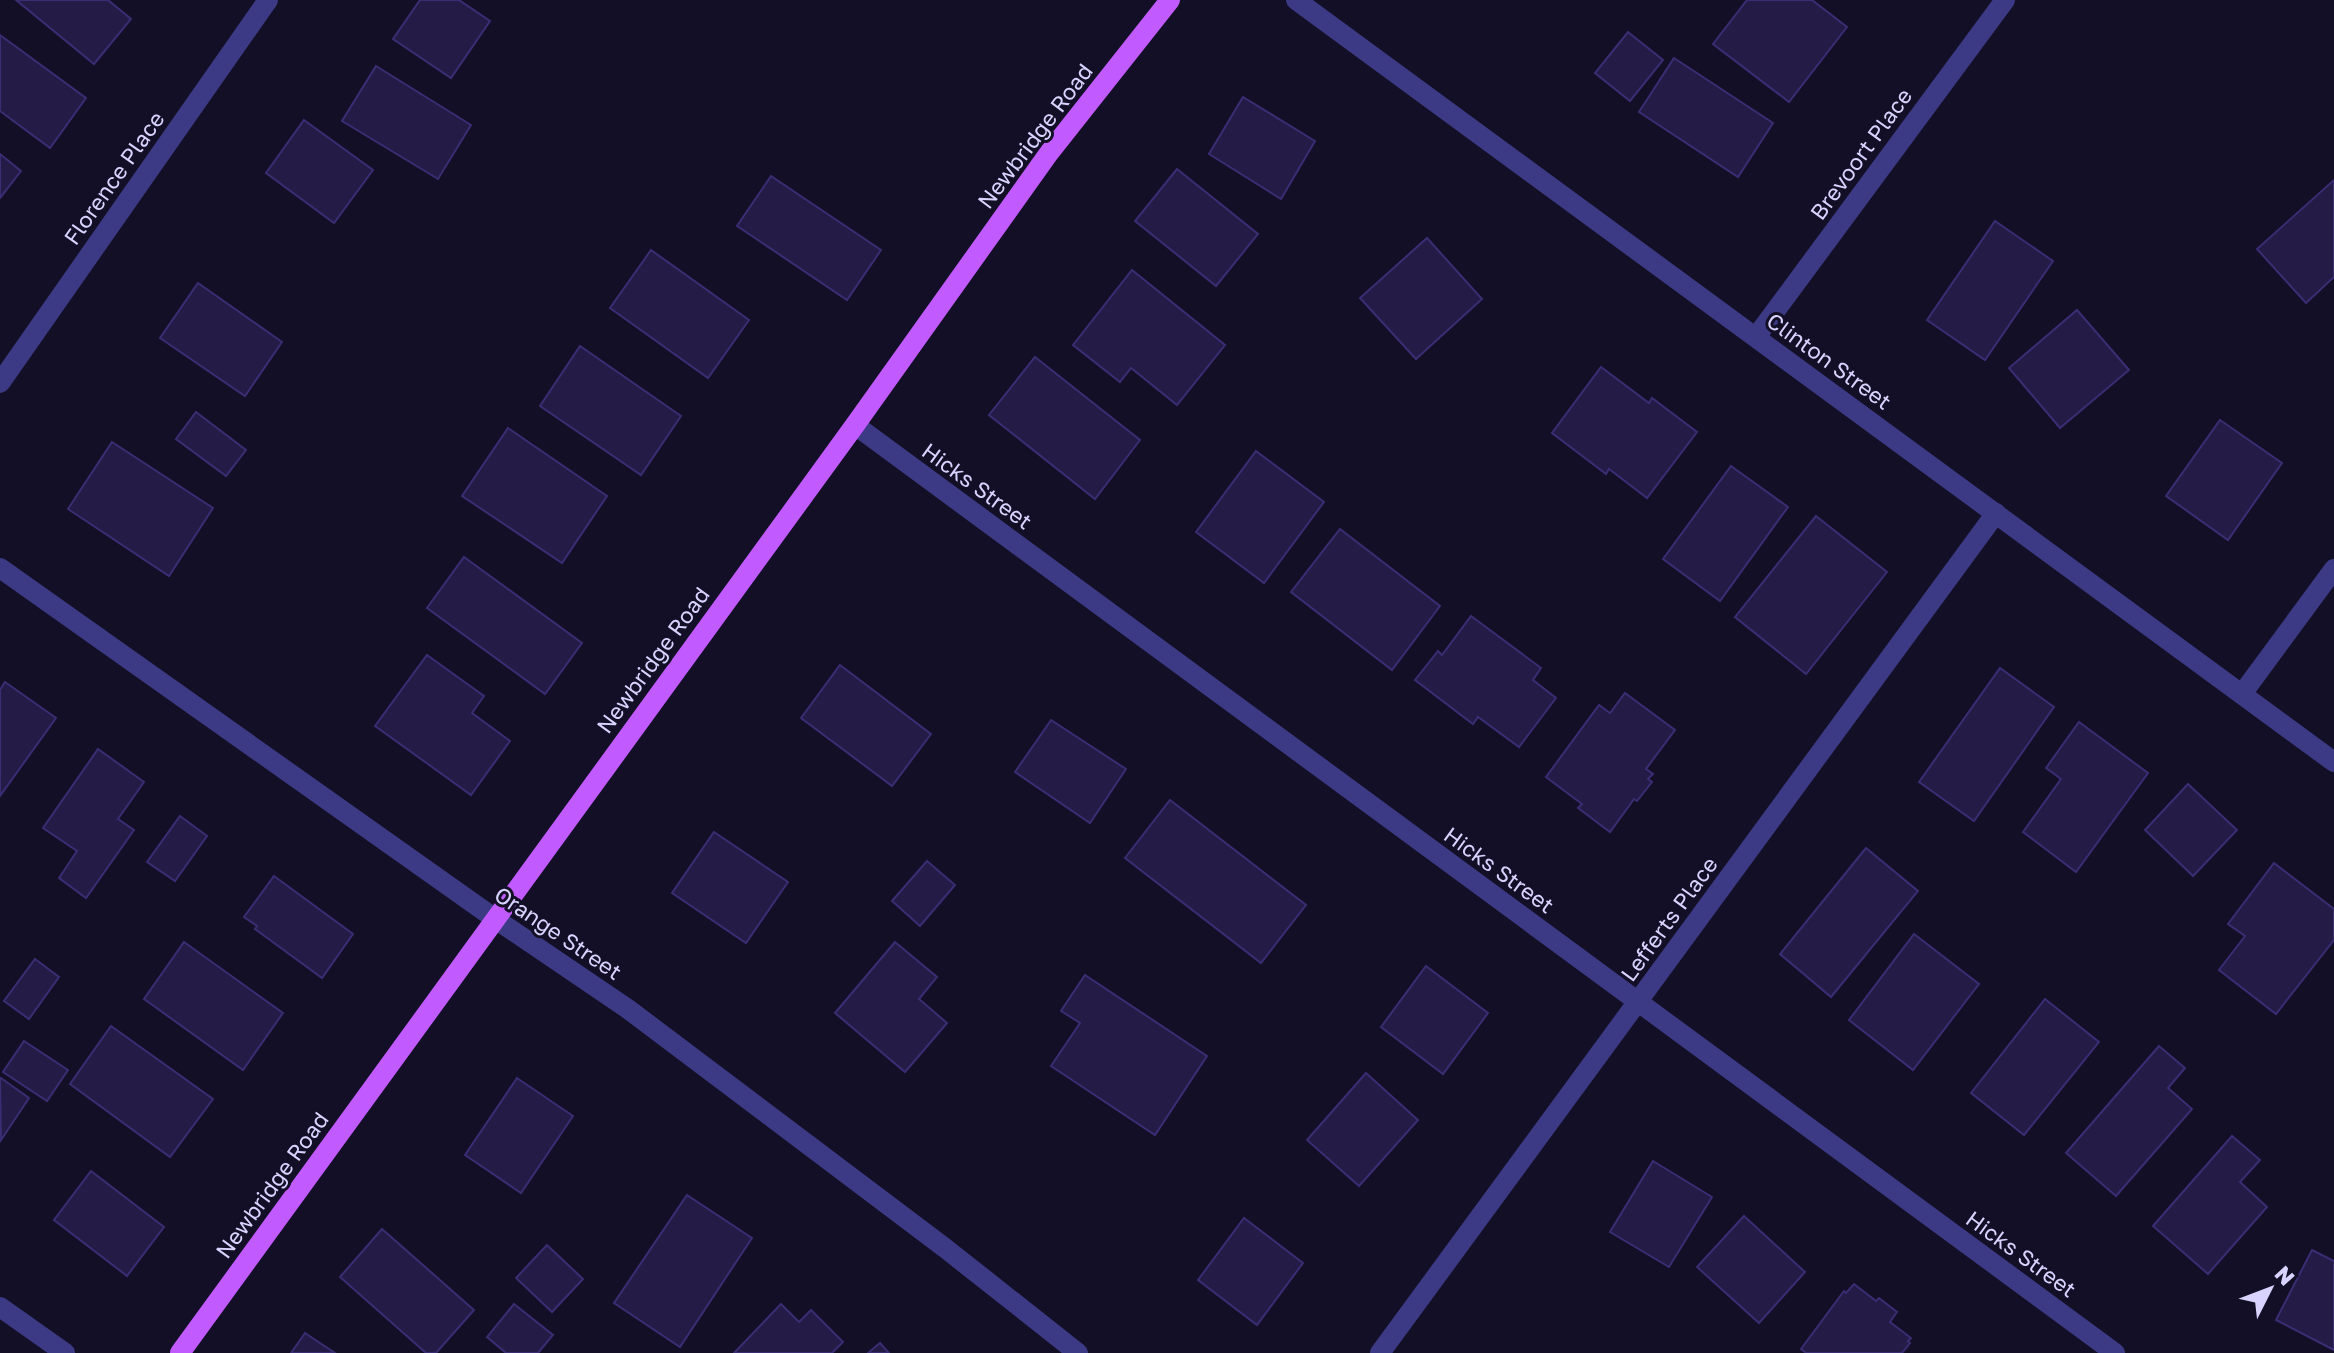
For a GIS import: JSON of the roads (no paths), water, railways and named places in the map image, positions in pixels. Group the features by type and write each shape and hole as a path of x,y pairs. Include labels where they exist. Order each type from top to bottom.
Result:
{"main road":[{"name":"Newbridge Road","path":"180,1353 855,425 1049,153 1170,0"}],"street":[{"name":"Florence Place","path":"0,383 268,0"},
{"name":"Clinton Street","path":"1296,0 2334,762"},
{"name":"Brevoort Place","path":"1756,337 2005,0"},
{"name":"Hicks Street","path":"855,425 2115,1353"},
{"name":"Lefferts Place","path":"1380,1353 1996,513"},
{"name":"Orange Street","path":"0,568 494,918 628,1009 945,1248 1078,1353"},
{"path":"2242,694 2334,569"},
{"path":"0,1307 65,1353"}]}
